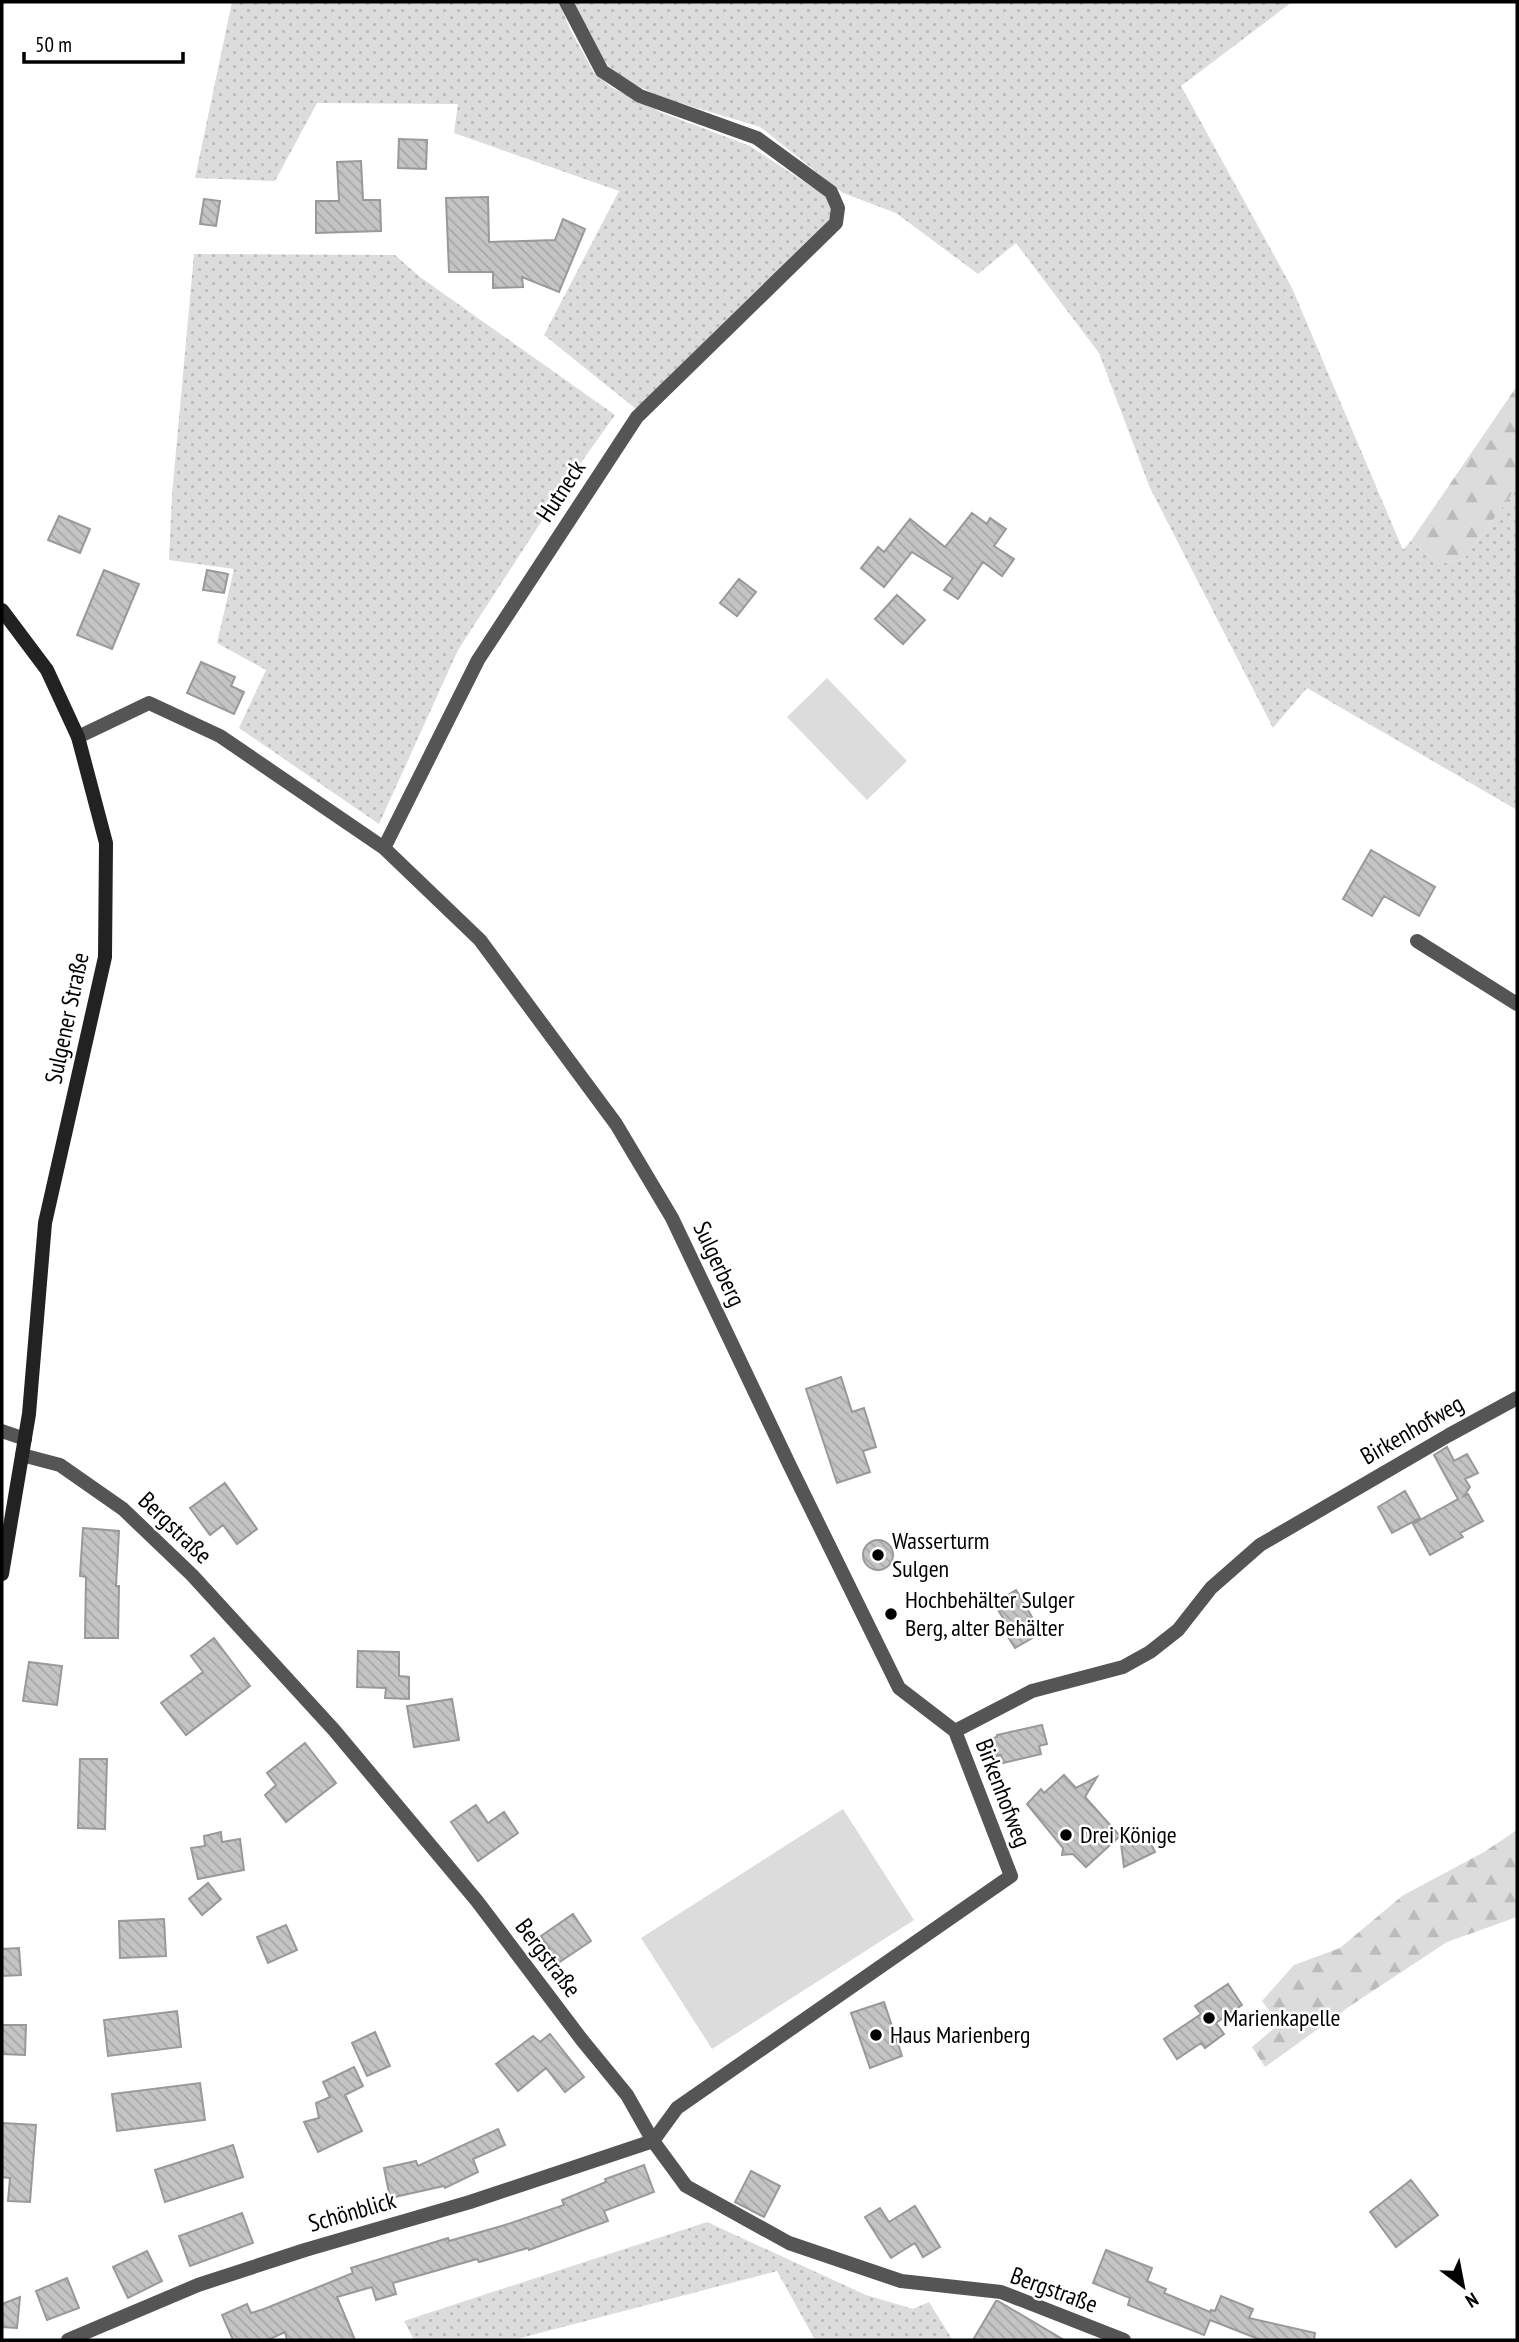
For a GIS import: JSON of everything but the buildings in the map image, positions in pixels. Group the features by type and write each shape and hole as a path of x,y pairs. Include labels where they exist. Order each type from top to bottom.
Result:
{"main road":[{"name":"Sulgener Straße","path":"2,610 47,670 78,737 106,843 106,957 45,1223 29,1414 2,1574"}],"street":[{"name":"Hutneck","path":"384,848 478,660 637,417 836,223 838,208 831,192 757,138 640,96 602,71 566,2"},
{"path":"78,737 149,703 220,736 384,848"},
{"name":"Sulgerberg","path":"384,848 480,940 616,1124 673,1217 789,1466 899,1688 955,1731"},
{"path":"1417,941 1517,1004"},
{"name":"Birkenhofweg","path":"653,2141 677,2108 1011,1875 955,1731 1032,1691 1123,1667 1150,1652 1178,1630 1210,1588 1260,1545 1517,1398"},
{"path":"2,1431 25,1439"},
{"name":"Bergstraße","path":"22,1455 60,1465 122,1509 192,1574 334,1730 477,1901 627,2095 653,2141 686,2186 789,2243 901,2281 1001,2292 1091,2334 1124,2340"},
{"name":"Schönblick","path":"68,2340 222,2277 304,2250 470,2202 653,2141"}],"green space":[{"path":"232,2 559,2 594,73 611,87 660,112 750,146 824,195 831,206 833,223 636,409 544,335 619,191 454,133 458,104 317,103 275,181 195,178"},
{"path":"573,2 1292,2 1181,86 1292,288 1403,550 1411,541 1439,564 1464,559 1517,487 1517,810 1307,688 1273,728 1150,488 1099,353 1016,243 978,274 896,213 843,193 760,127 664,98 615,73 596,51"},
{"path":"194,254 395,255 420,277 615,415 565,485 458,650 379,824 239,728 266,670 217,643 234,569 169,560 172,495"},
{"path":"1517,386 1517,487 1464,559 1439,564 1411,541"},
{"path":"827,678 907,761 867,800 787,717"},
{"path":"843,1809 914,1920 712,2049 641,1938"},
{"path":"1517,1830 1517,1917 1447,1942 1350,2006 1265,2067 1252,2047 1279,2024 1262,2001 1294,1965 1340,1948 1402,1896 1484,1852"},
{"path":"707,2222 866,2295 913,2309 929,2302 952,2339 815,2340 777,2271 513,2340 414,2340 404,2321"}],"place":[{"name":"Wasserturm Sulgen","path":"878,1555"},
{"name":"Hochbehälter Sulger Berg, alter Behälter","path":"891,1614"},
{"name":"Drei Könige","path":"1066,1835"},
{"name":"Marienkapelle","path":"1209,2018"},
{"name":"Haus Marienberg","path":"876,2035"}]}
